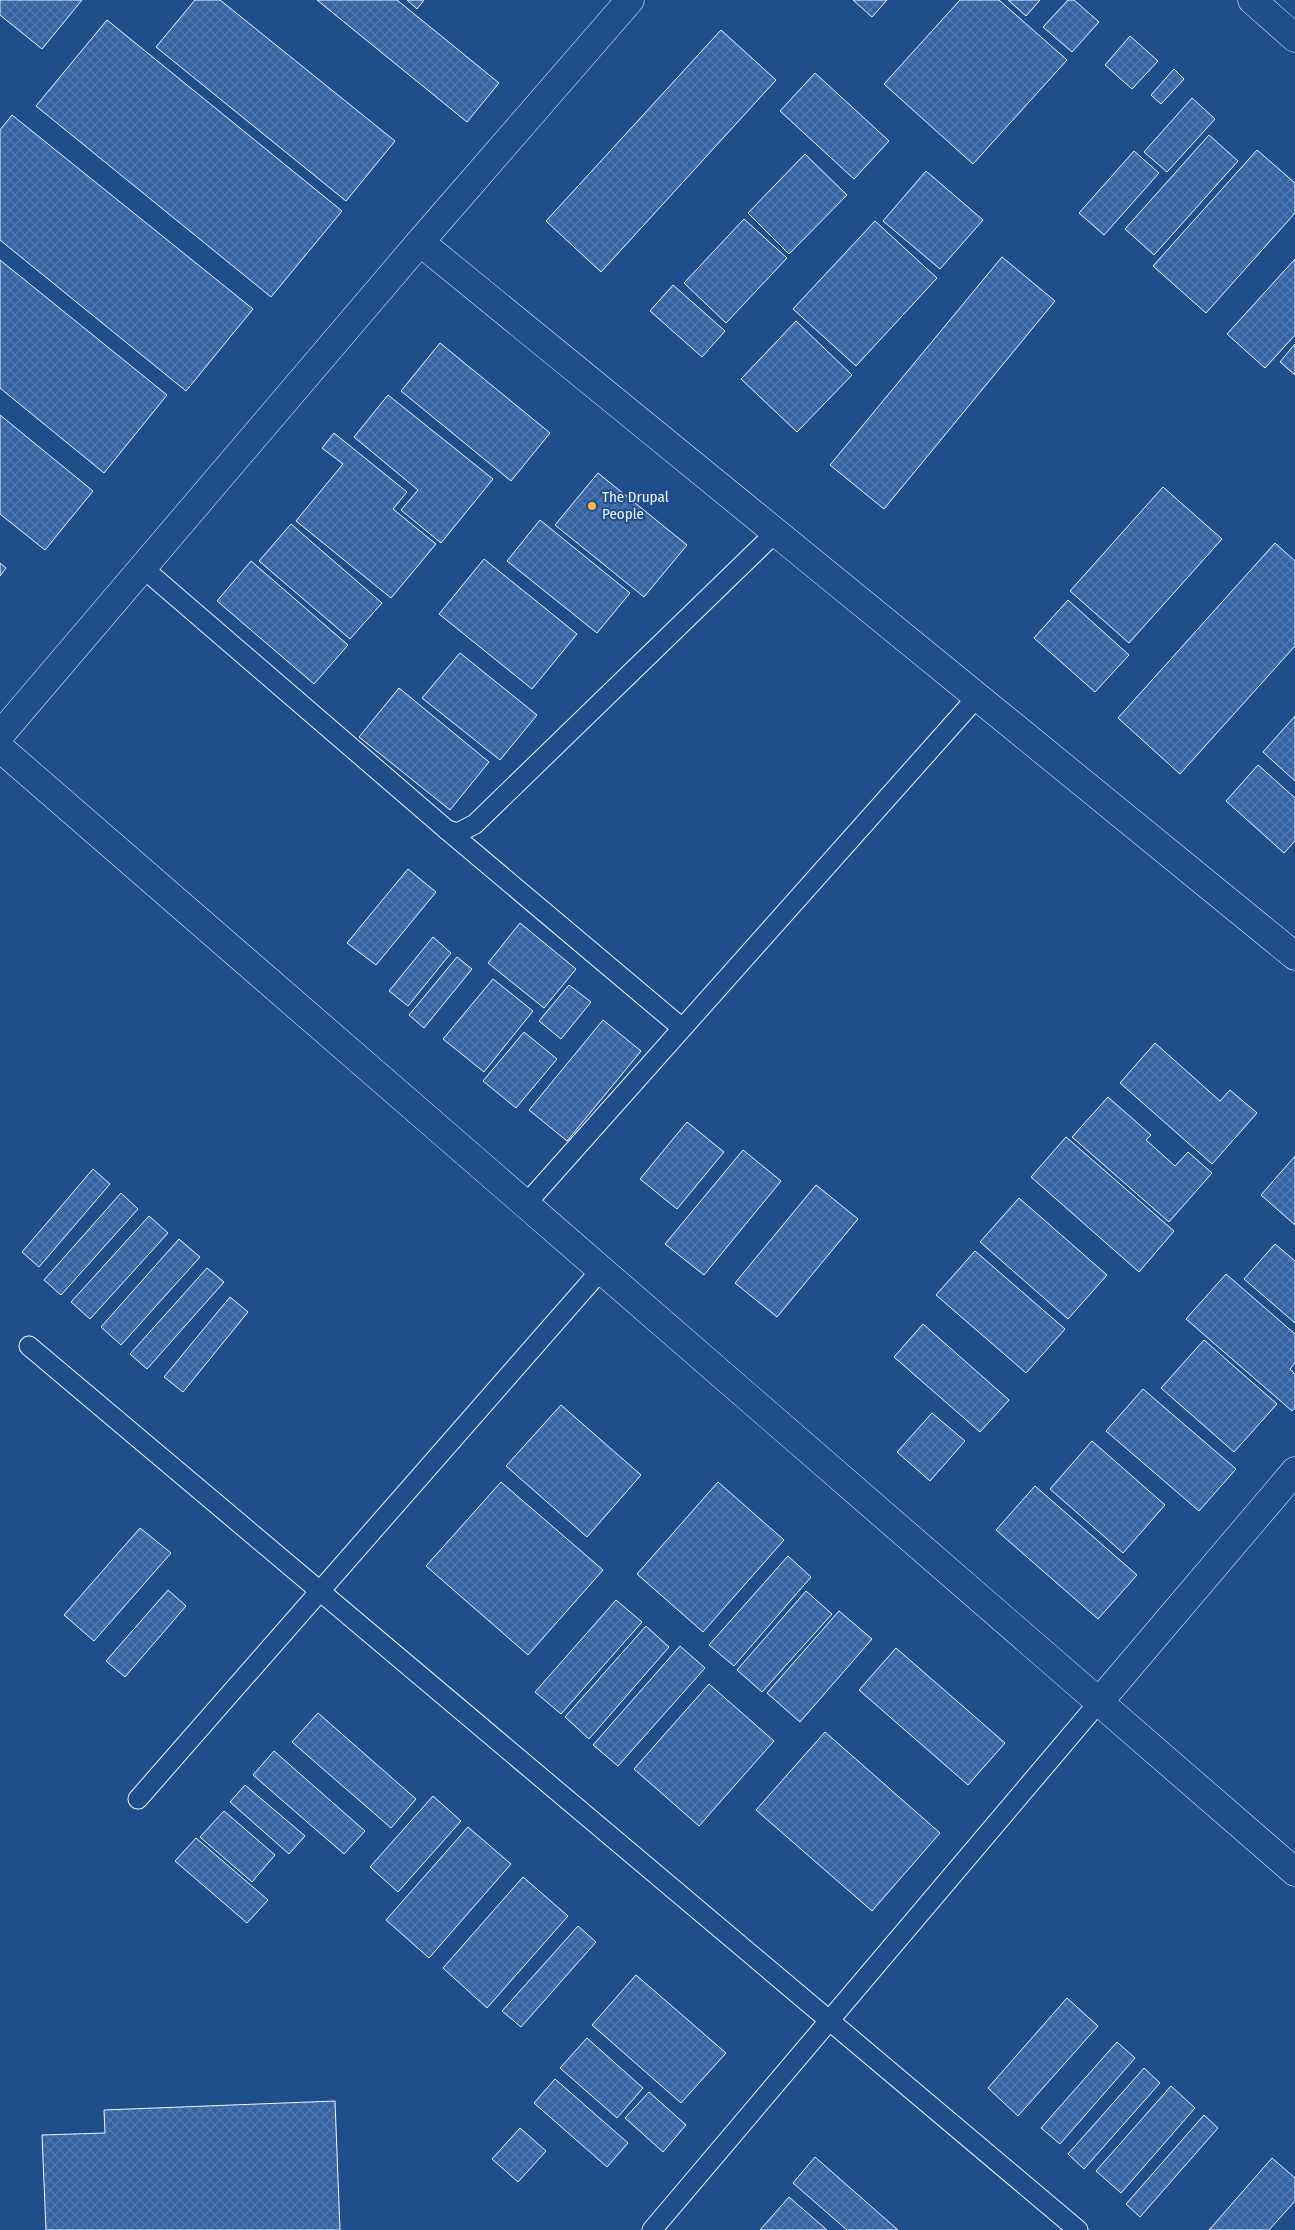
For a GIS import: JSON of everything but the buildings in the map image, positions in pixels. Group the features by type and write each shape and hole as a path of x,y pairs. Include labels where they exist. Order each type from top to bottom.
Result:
{"street":[{"path":"0,735 420,242 630,0"},
{"path":"1252,0 1295,38"},
{"path":"420,242 777,531 1295,956"},
{"path":"0,748 1295,1872"},
{"path":"1099,1702 1295,1471"}],"lane":[{"path":"447,830 458,832 476,824 777,531"},
{"path":"143,568 447,830 682,1028"},
{"path":"526,1204 978,696"},
{"path":"138,1799 601,1270"},
{"path":"29,1346 1078,2230"},
{"path":"652,2230 1099,1702"}],"place":[{"name":"The Drupal People","path":"592,506"}]}
